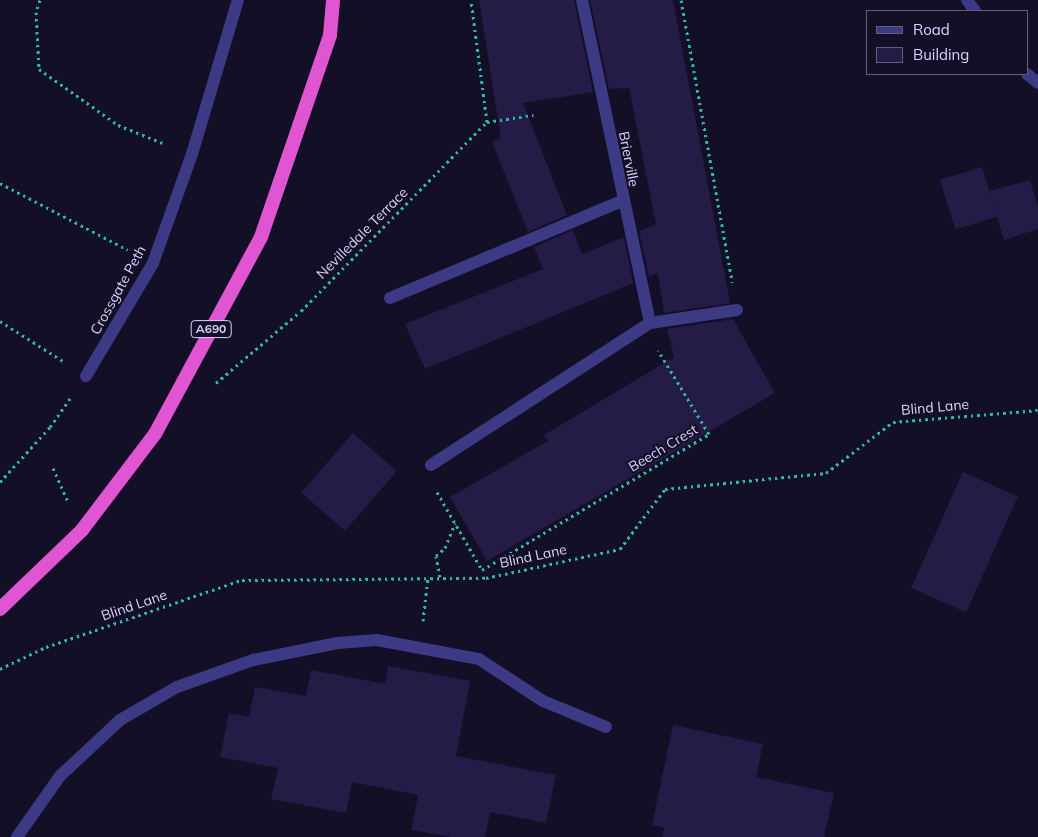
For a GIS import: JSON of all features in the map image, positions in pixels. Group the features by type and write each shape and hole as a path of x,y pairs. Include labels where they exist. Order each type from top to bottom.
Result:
{"highway":[{"name":"A690","path":"0,609 82,530 155,434 261,237 330,35 333,0"}],"street":[{"name":"Crossgate Peth","path":"86,376 153,263 192,154 238,0"},
{"name":"Brierville","path":"582,0 622,201 650,323"},
{"path":"1028,75 1038,83"},
{"path":"390,298 622,201"},
{"path":"431,465 650,323 737,310"},
{"path":"17,837 60,776 120,720 177,686 236,666 337,644 377,640 479,659 544,701 606,727"}],"path":[{"path":"40,0 36,12 39,69 118,125 192,154"},
{"path":"471,0 487,122 533,115"},
{"path":"681,0 737,310"},
{"name":"Nevilledale Terrace","path":"213,385 301,311 487,122"},
{"path":"0,183 153,263"},
{"path":"0,322 86,376 50,427 0,482"},
{"name":"Beech Crest","path":"431,465 433,484 482,570 709,434 658,349 650,354"},
{"name":"Blind Lane","path":"0,669 46,647 242,580 486,578 620,549 665,489 826,473 893,422 1038,410"},
{"path":"53,468 68,502"},
{"path":"440,577 436,556 446,548 455,523"},
{"path":"427,589 428,577"}],"building":[{"path":"479,0 574,0 593,92 523,103 567,215 528,232 492,142 501,138"},
{"path":"590,0 673,0 730,303 664,313 658,273 649,277 639,231 656,224 629,88 609,89"},
{"path":"982,167 997,217 955,230 940,180"},
{"path":"1030,180 1038,207 1038,229 1004,240 989,191"},
{"path":"573,230 582,254 624,237 633,283 425,369 405,324 543,269 534,247"},
{"path":"733,319 775,393 487,561 450,497 548,441 544,435 674,357 667,329"},
{"path":"353,433 397,471 345,531 301,493"},
{"path":"963,472 1018,496 966,612 911,588"},
{"path":"388,666 470,681 456,756 556,775 546,823 490,812 485,837 451,837 411,830 418,795 352,782 346,813 271,799 278,768 220,757 229,713 249,717 255,687 306,696 311,670 385,684"},
{"path":"673,725 763,744 756,777 834,793 824,837 662,837 664,828 652,825"}]}
